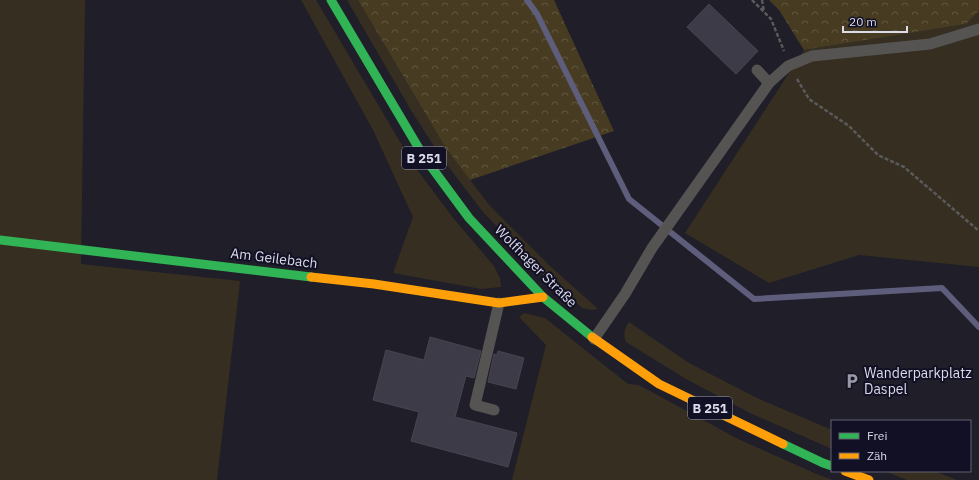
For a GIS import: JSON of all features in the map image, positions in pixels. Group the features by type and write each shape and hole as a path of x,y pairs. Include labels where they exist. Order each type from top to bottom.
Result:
{"main road":[{"name":"Wolfhager Straße","path":"331,0 424,157 469,218 543,297 594,339 659,384 816,460 831,466"},
{"name":"Am Geilebach","path":"0,240 374,284 499,303 543,297"},
{"path":"848,472 869,480"}],"lane":[{"path":"594,339 625,294 652,248 769,83 788,66 812,56 930,44 979,29"},
{"path":"757,70 769,83"},
{"path":"494,410 475,405 499,303"}],"path":[{"path":"752,0 771,19 788,66 809,99 849,126 878,155 904,167 979,231"},
{"path":"762,0 764,13"}],"shaded area":[{"path":"0,0 85,0 81,264 240,281 217,480 0,480"},
{"path":"301,0 316,0 415,167 454,219 494,266 500,278 501,287 481,289 393,273 413,217 373,130"},
{"path":"347,0 358,0 445,147 490,206 551,267 598,309 592,310 582,308 542,274 483,212 441,157 412,112"},
{"path":"979,11 979,267 859,255 769,283 685,233 804,50 966,24"},
{"path":"524,313 545,318 628,384 639,385 738,439 833,480 512,480 546,345 519,317"},
{"path":"629,322 689,363 759,399 831,430 831,449 750,413 686,379 626,342 624,332"},
{"path":"887,472 937,472 957,480 907,480"}],"green space":[{"path":"358,0 554,0 614,131 470,180 445,147"},
{"path":"769,0 979,0 979,11 966,24 804,50 779,10"}],"building":[{"path":"709,4 758,51 736,74 687,27"},
{"path":"430,337 481,351 474,378 466,376 455,417 517,433 508,467 411,441 419,412 373,400 386,350 424,360"},
{"path":"498,351 524,358 516,389 488,382 494,354 497,355"}],"waterway":[{"path":"527,0 537,14 629,199 754,299 942,288 979,327"}],"traffic: fast":[{"path":"331,0 424,157 469,218 543,297 592,337"},
{"path":"0,240 311,277"},
{"path":"783,444 831,466"}],"traffic: slow":[{"path":"311,277 374,284 499,303 543,297"},
{"path":"592,337 659,384 783,444"},
{"path":"848,472 869,480"}],"place":[{"name":"Wanderparkplatz Daspel","path":"852,381"}]}
